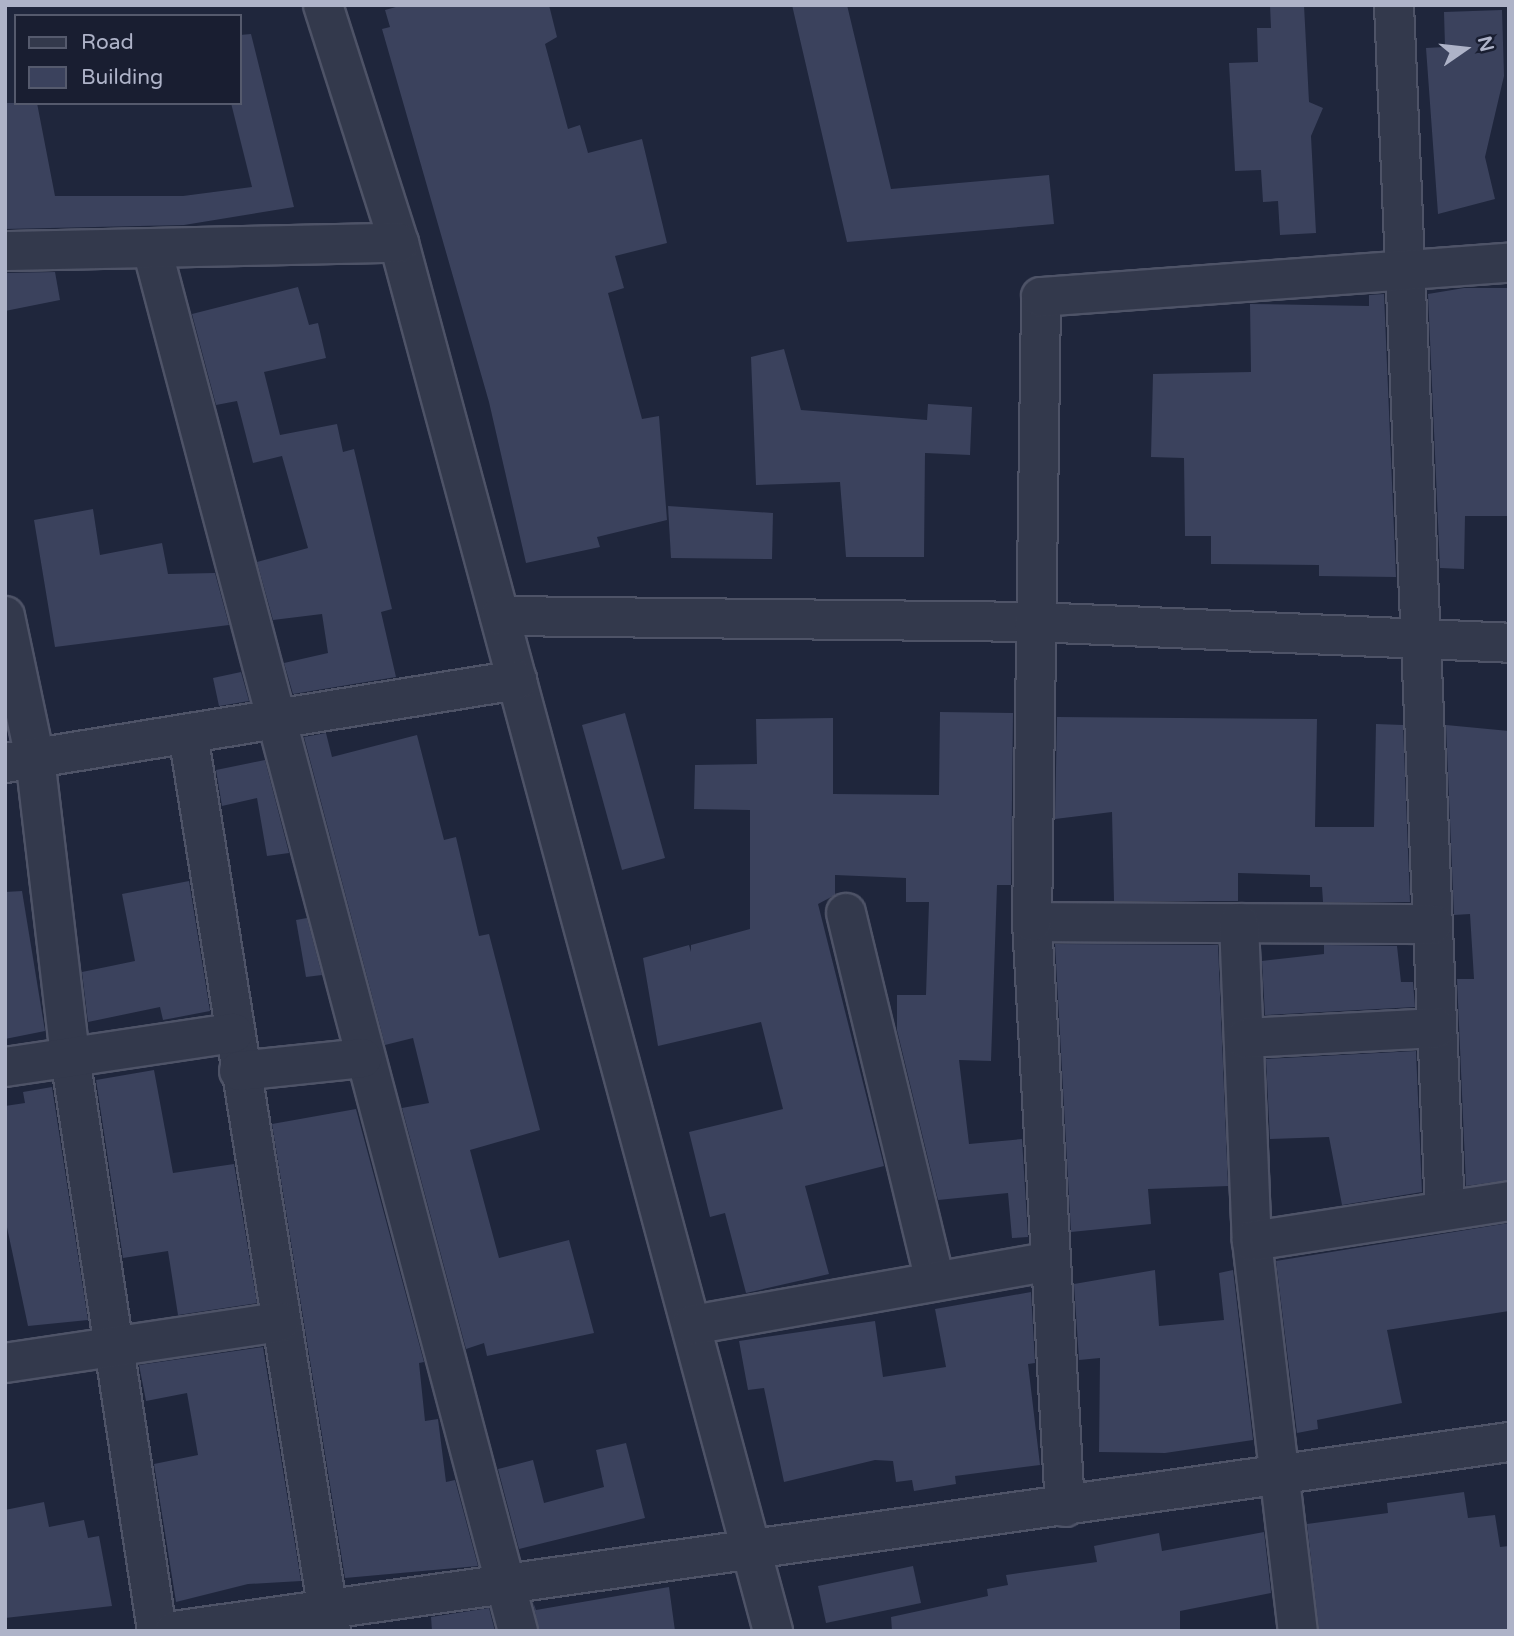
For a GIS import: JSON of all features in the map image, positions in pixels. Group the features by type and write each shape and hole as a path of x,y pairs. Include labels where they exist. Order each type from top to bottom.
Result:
{"street":[{"path":"323,5 398,243 773,1631"},
{"path":"1394,5 1445,1210"},
{"path":"5,251 398,243"},
{"path":"152,249 279,719 362,1058 518,1631"},
{"path":"1065,1507 1032,922 1034,622 1041,297 1509,263"},
{"path":"500,616 1034,622 1421,642 1509,643"},
{"path":"6,621 20,761 117,1346 157,1631"},
{"path":"20,761 517,680"},
{"path":"188,734 239,1071 329,1619"},
{"path":"846,913 934,1278"},
{"path":"1032,922 1433,924"},
{"path":"1238,923 1252,1241 1298,1631"},
{"path":"1245,1038 1437,1028"},
{"path":"5,1067 233,1033"},
{"path":"239,1071 362,1058"},
{"path":"1252,1241 1509,1201"},
{"path":"692,1325 934,1278 1051,1261"},
{"path":"5,1363 280,1322"},
{"path":"174,1631 329,1619 505,1579 750,1550 1509,1442"}],"building":[{"path":"403,5 549,5 557,37 545,44 568,129 580,125 588,153 642,139 667,243 615,256 624,288 608,293 642,419 659,416 667,520 597,537 600,547 526,563 489,402 382,29 390,27 385,10"},
{"path":"792,5 847,5 891,189 1049,175 1054,224 847,242"},
{"path":"1270,5 1304,5 1309,102 1323,108 1311,136 1316,233 1280,235 1278,201 1263,202 1261,170 1235,171 1229,63 1258,62 1257,28 1271,28"},
{"path":"1502,10 1504,76 1485,157 1495,199 1438,214 1426,48 1445,47 1444,12"},
{"path":"251,34 294,207 184,225 5,229 5,103 37,105 55,196 183,196 252,187 232,105 242,105 242,35"},
{"path":"55,272 60,300 5,311 5,273"},
{"path":"298,287 309,325 318,323 326,358 264,372 280,435 337,424 343,452 354,449 392,609 381,612 396,677 293,694 284,663 328,653 322,614 273,620 257,562 308,548 282,456 253,463 237,401 216,405 192,314"},
{"path":"1464,288 1509,288 1509,516 1465,516 1464,569 1440,568 1428,294"},
{"path":"1384,294 1396,577 1319,576 1319,565 1211,564 1211,536 1185,536 1184,458 1151,457 1153,374 1251,372 1250,304 1369,306 1369,295"},
{"path":"784,349 801,410 927,420 928,404 972,407 970,455 925,453 924,557 846,557 840,482 756,485 751,357"},
{"path":"668,506 773,513 772,559 671,558"},
{"path":"93,509 100,555 162,543 168,574 215,573 229,625 55,647 34,520"},
{"path":"241,672 249,701 219,706 213,678"},
{"path":"940,712 1013,713 1011,885 997,885 991,1061 959,1060 969,1144 1022,1139 1028,1237 1012,1238 1008,1193 938,1200 897,1030 897,995 926,995 929,902 906,902 906,878 835,875 835,895 818,904 884,1166 805,1186 829,1274 746,1293 725,1213 710,1217 689,1132 783,1109 761,1022 658,1046 643,958 689,945 691,952 691,945 750,929 750,810 694,809 695,765 757,764 756,719 833,718 833,794 939,795"},
{"path":"625,713 665,858 622,870 582,725"},
{"path":"1057,717 1317,719 1315,827 1374,827 1376,724 1403,725 1410,902 1323,902 1322,887 1310,887 1310,875 1238,873 1238,901 1114,901 1112,812 1055,819"},
{"path":"1446,725 1509,731 1509,1180 1466,1186 1457,979 1474,979 1470,914 1454,915"},
{"path":"326,733 332,757 417,735 444,840 456,837 479,936 489,934 540,1130 470,1150 499,1258 569,1240 594,1333 487,1356 484,1343 466,1349 402,1108 429,1103 413,1038 385,1045 304,737"},
{"path":"265,760 289,853 267,856 257,798 222,806 216,770"},
{"path":"189,881 210,1011 163,1020 160,1007 88,1022 82,972 135,961 122,894"},
{"path":"22,891 45,1031 5,1039 5,892"},
{"path":"307,918 322,975 306,977 296,920"},
{"path":"1055,944 1218,945 1228,1186 1148,1189 1151,1224 1071,1232"},
{"path":"1324,945 1397,946 1401,982 1413,982 1415,1007 1265,1015 1262,961 1324,954"},
{"path":"1416,1051 1422,1192 1342,1205 1329,1137 1270,1139 1266,1059"},
{"path":"154,1070 173,1173 234,1164 257,1303 178,1315 168,1251 123,1258 96,1080"},
{"path":"52,1087 88,1320 28,1326 5,1218 5,1106 25,1103 23,1092"},
{"path":"356,1109 424,1362 419,1363 425,1421 438,1419 446,1482 455,1480 478,1566 345,1578 272,1124"},
{"path":"1509,1223 1509,1311 1387,1330 1402,1403 1317,1420 1318,1429 1297,1433 1276,1261"},
{"path":"1155,1270 1159,1326 1224,1320 1219,1273 1233,1270 1253,1440 1165,1453 1099,1452 1100,1358 1079,1360 1074,1284"},
{"path":"1031,1292 1035,1363 1028,1364 1040,1465 955,1476 956,1484 914,1491 912,1480 896,1482 893,1461 875,1460 784,1482 764,1388 748,1390 739,1341 875,1321 883,1377 946,1367 935,1309"},
{"path":"263,1347 301,1581 248,1584 176,1602 154,1464 198,1455 187,1393 146,1401 139,1365"},
{"path":"626,1443 645,1518 519,1549 498,1469 533,1460 544,1503 604,1487 596,1450"},
{"path":"1464,1492 1468,1518 1495,1515 1500,1547 1509,1546 1509,1631 1319,1631 1307,1524 1388,1513 1387,1503"},
{"path":"44,1502 49,1527 84,1520 88,1538 99,1536 112,1606 5,1618 5,1510"},
{"path":"1264,1532 1271,1593 1180,1611 1180,1631 892,1631 891,1617 988,1596 987,1589 1008,1585 1006,1575 1097,1562 1094,1546 1159,1533 1162,1551"},
{"path":"913,1566 921,1603 826,1623 818,1586"},
{"path":"669,1587 675,1631 539,1631 533,1602 536,1610"},
{"path":"489,1608 495,1631 432,1631 431,1617"}]}
